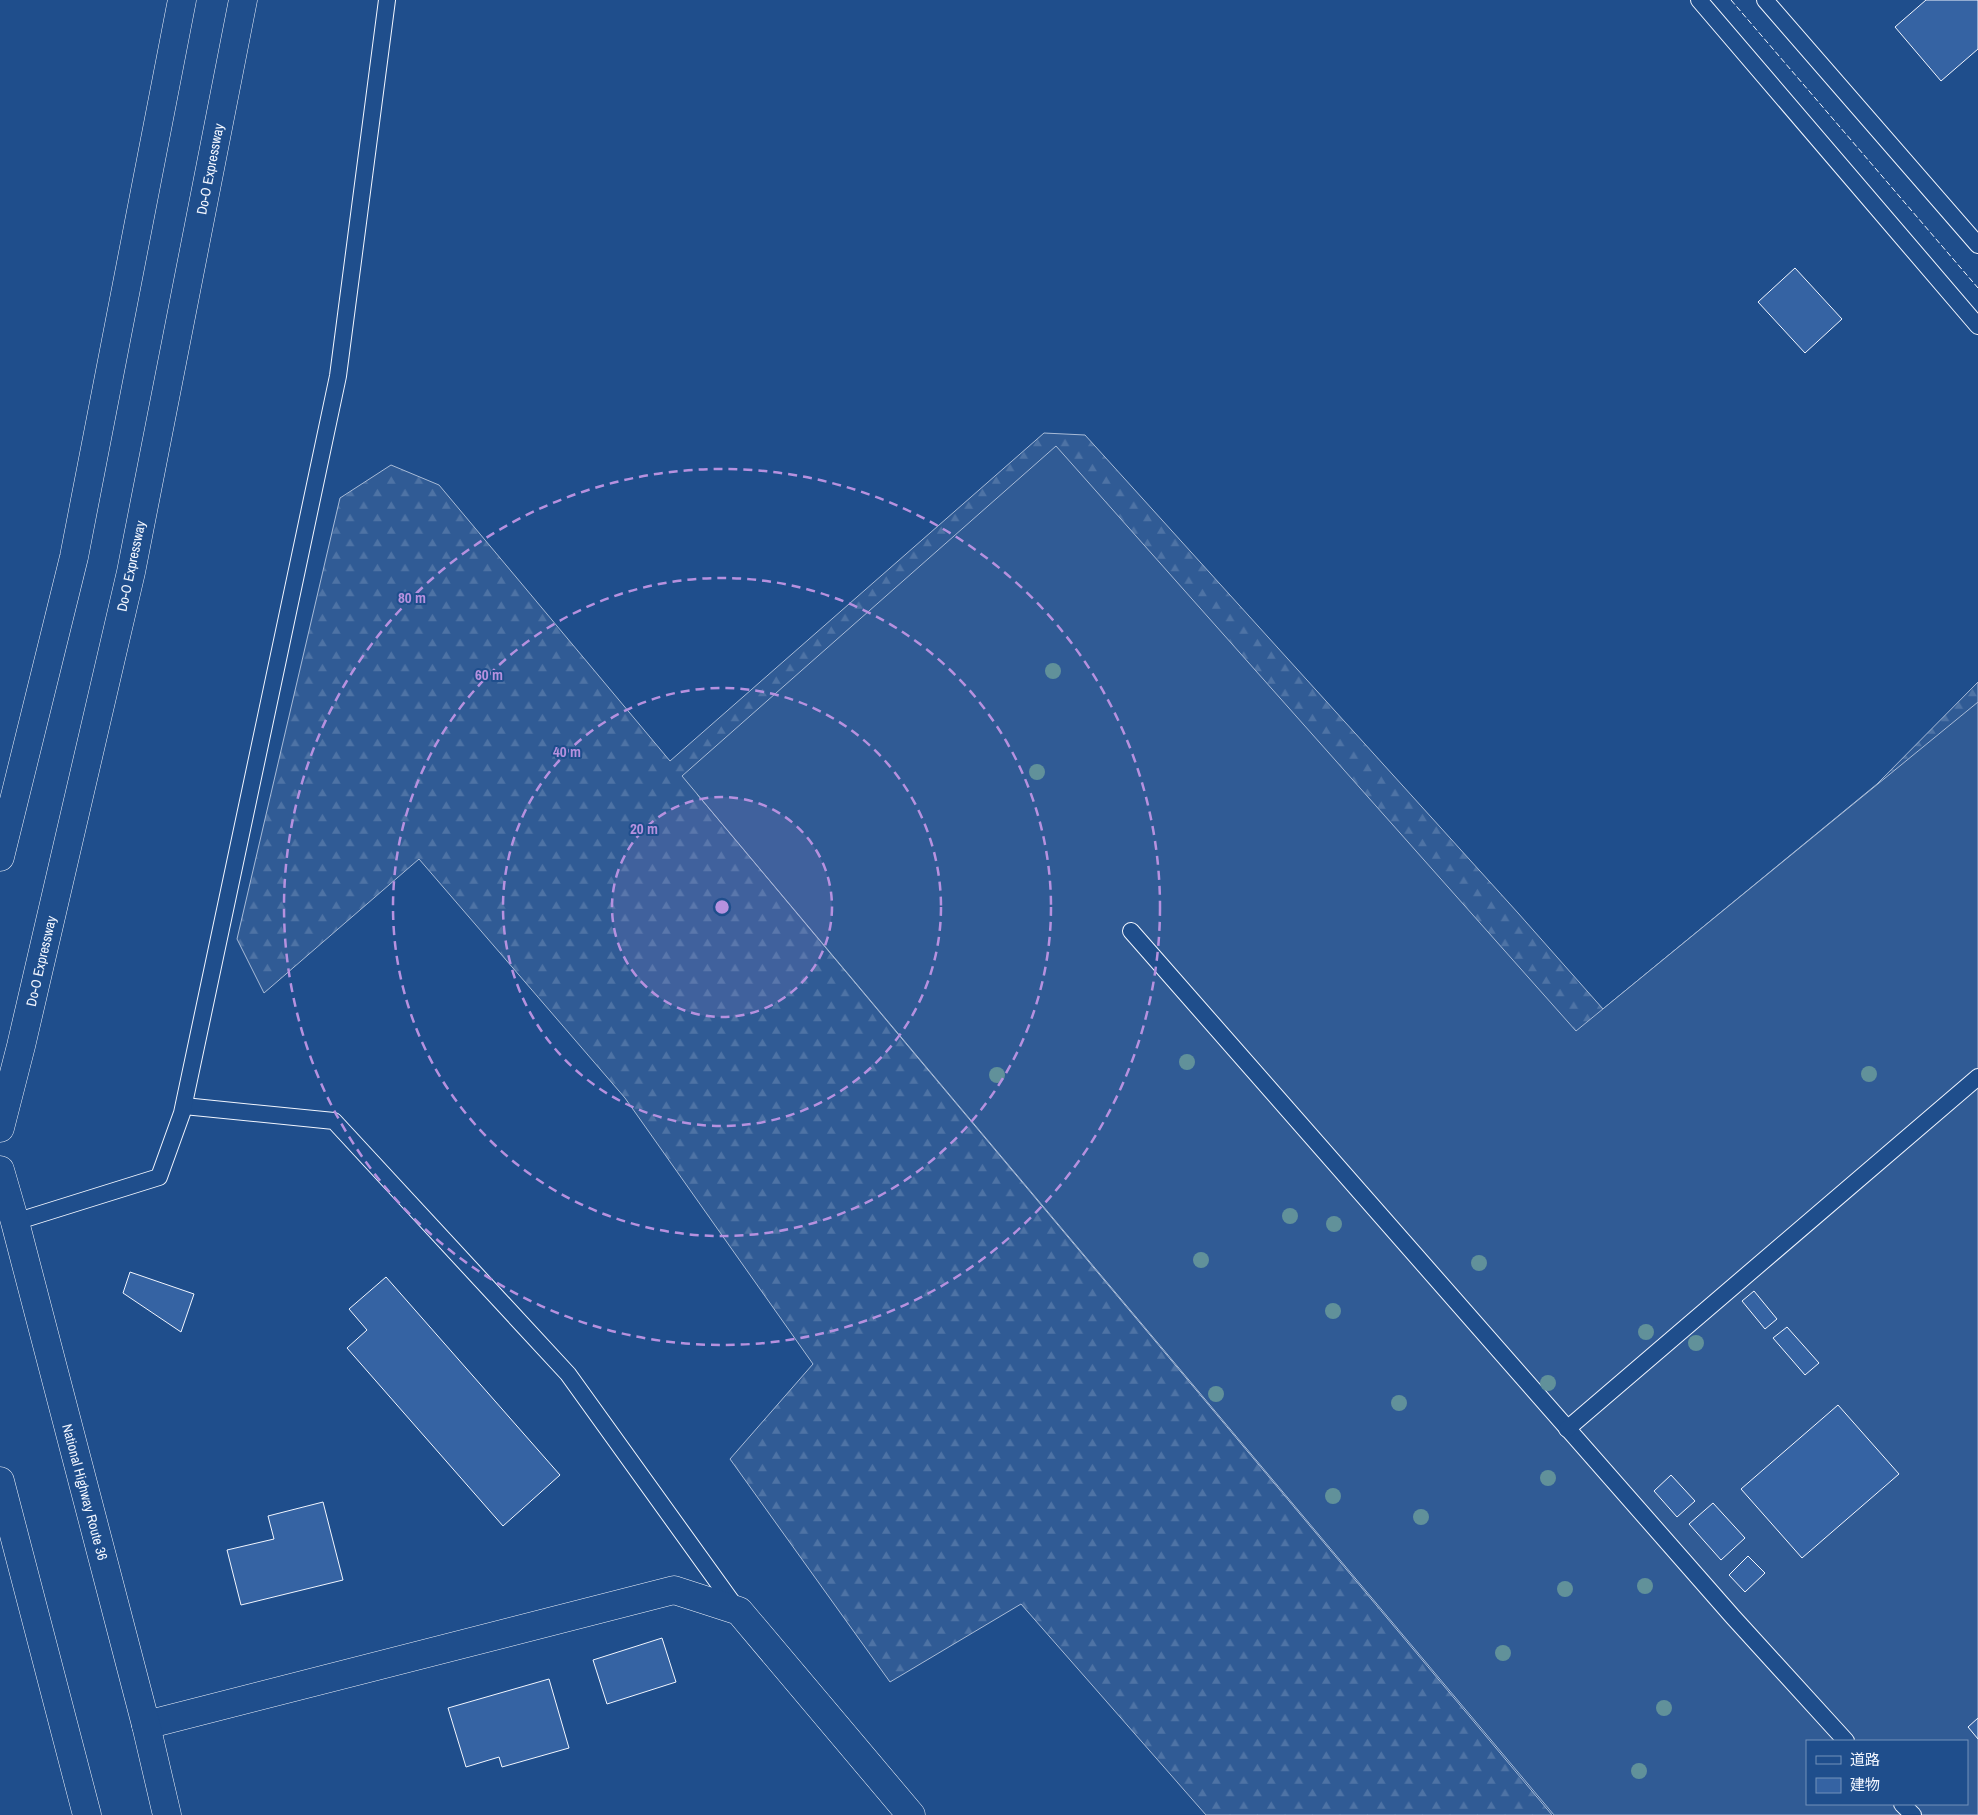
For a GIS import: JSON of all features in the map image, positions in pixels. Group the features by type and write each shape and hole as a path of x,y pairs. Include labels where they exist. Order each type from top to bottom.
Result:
{"main road":[{"path":"0,858 74,557 182,0"},
{"name":"Do-O Expressway","path":"0,1128 21,1046 130,572 243,0"},
{"name":"National Highway Route 36","path":"0,1170 146,1725 167,1815"},
{"path":"0,1481 87,1815"},
{"path":"146,1725 674,1590 739,1611 911,1815"}],"lane":[{"path":"15,1222 159,1177 184,1106 338,376 387,0"},
{"path":"1699,0 1978,326"},
{"path":"1765,0 1978,246"},
{"path":"1131,931 1733,1618 1845,1740"},
{"path":"1567,1429 1978,1077"},
{"path":"184,1106 334,1121 568,1374 739,1611"},
{"path":"1903,1805 1912,1815"}],"green space":[{"path":"1044,433 1085,435 1603,1009 1877,784 1978,682 1978,928 1682,1164 697,794 1552,1815 1206,1815 1021,1604 890,1682 730,1459 813,1364 625,1098 419,859 264,993 237,939 340,498 391,465 439,485 670,761"}],"shaded area":[{"path":"1056,446 1576,1031 1978,702 1978,1815 1554,1815 682,776"}],"building":[{"path":"1926,0 1978,0 1978,49 1941,81 1895,27"},
{"path":"1795,268 1842,319 1805,353 1758,302"},
{"path":"130,1272 194,1294 181,1332 123,1293"},
{"path":"386,1277 560,1475 503,1526 347,1348 367,1330 349,1309"},
{"path":"1754,1291 1777,1319 1765,1329 1742,1301"},
{"path":"1787,1327 1819,1363 1805,1375 1773,1338"},
{"path":"1838,1405 1899,1474 1802,1558 1741,1489"},
{"path":"1671,1475 1695,1501 1677,1517 1654,1491"},
{"path":"323,1502 343,1580 241,1605 227,1550 274,1539 268,1516"},
{"path":"1713,1503 1745,1538 1721,1560 1689,1524"},
{"path":"1748,1556 1765,1573 1745,1592 1729,1575"},
{"path":"662,1638 676,1682 607,1704 593,1660"},
{"path":"549,1679 569,1748 502,1767 499,1757 466,1767 448,1708"},
{"path":"1978,1718 1978,1739 1968,1727"}],"fence":[{"path":"1731,0 1978,288"}]}
